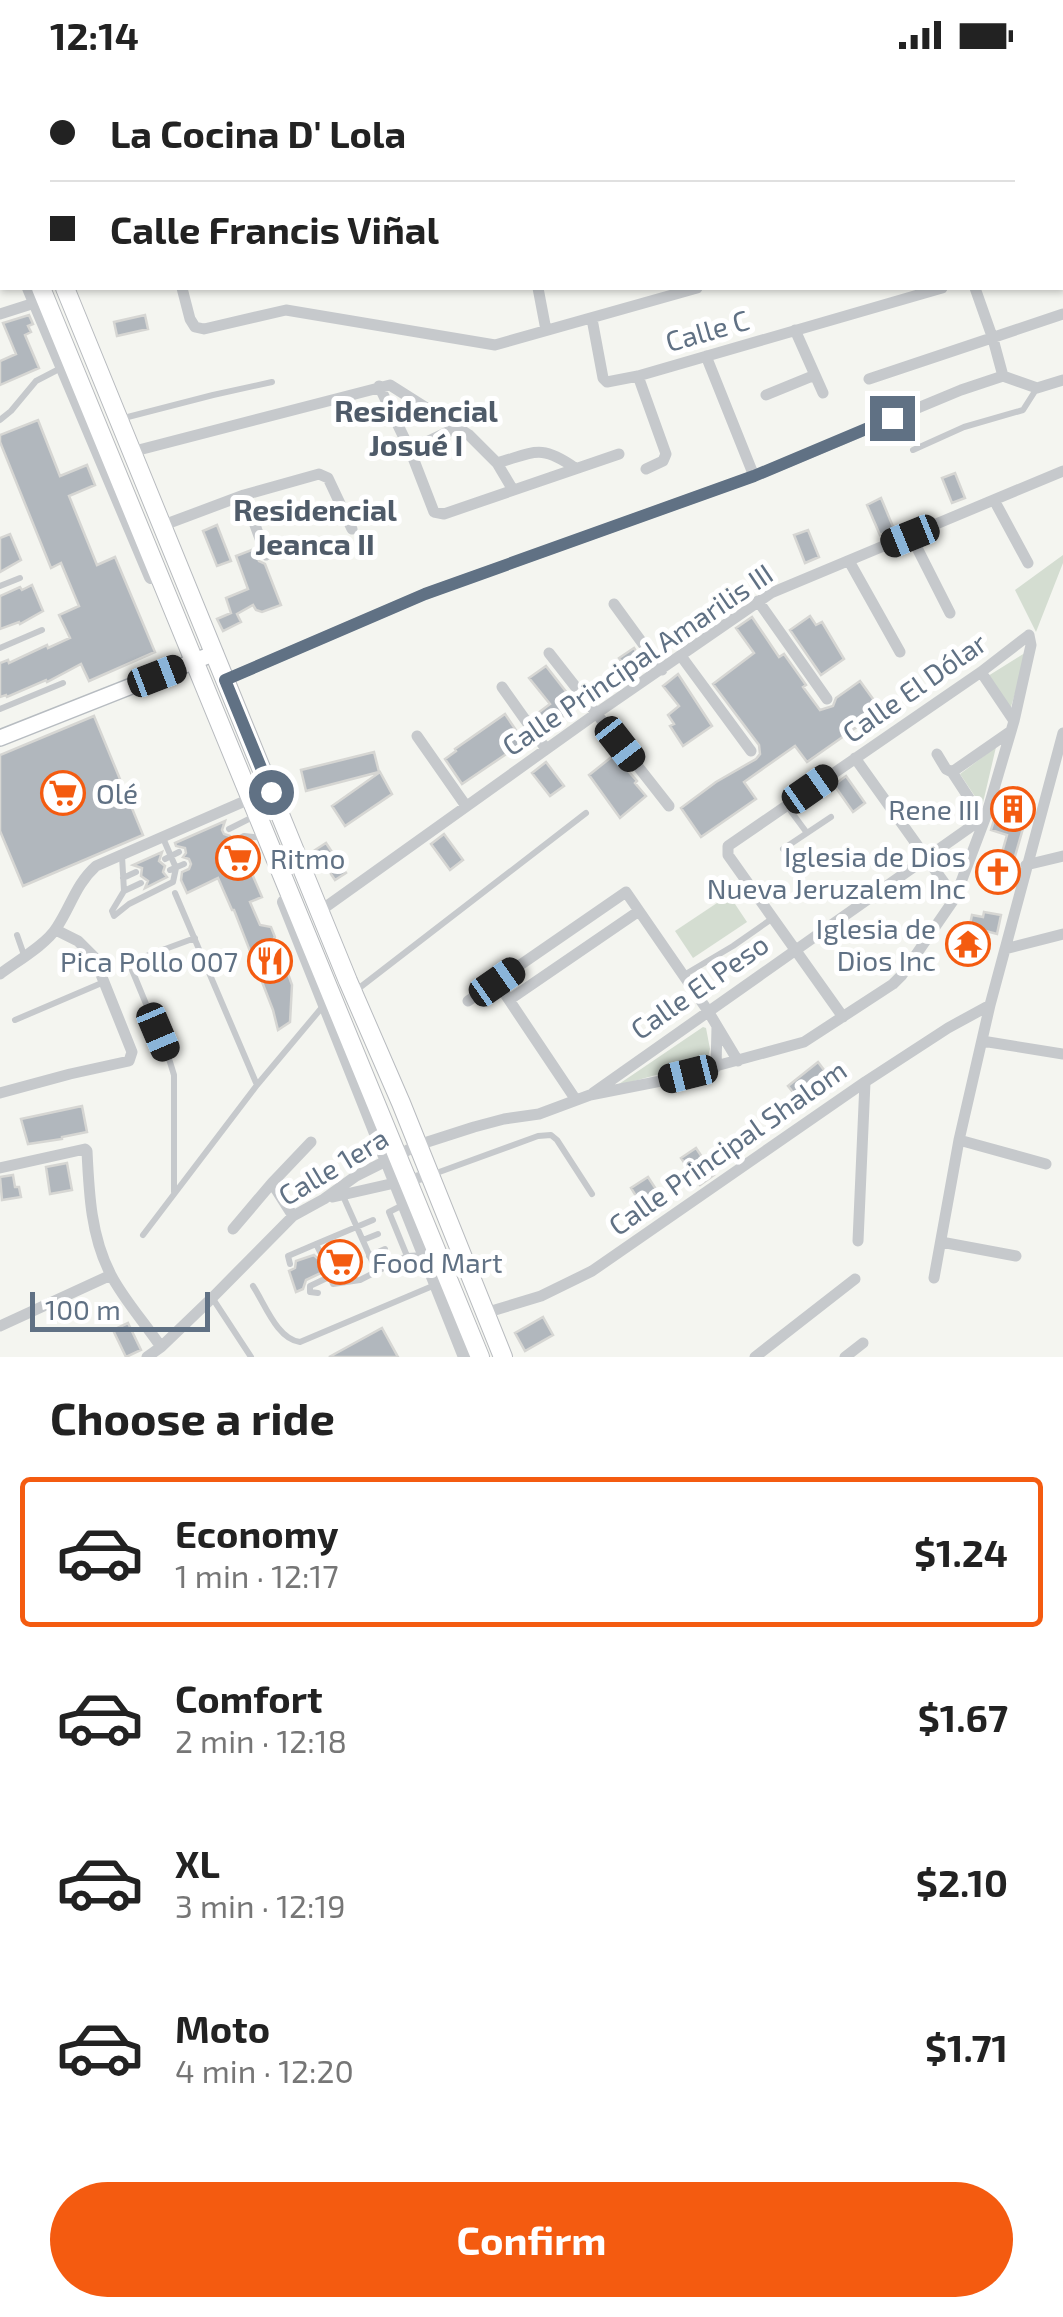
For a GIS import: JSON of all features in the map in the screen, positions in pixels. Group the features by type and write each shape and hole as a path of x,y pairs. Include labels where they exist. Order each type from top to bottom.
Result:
{"main road":[{"path":"70,290 161,526 504,1357"},
{"path":"41,297 431,1254 480,1357"},
{"path":"0,738 215,654"}],"street":[{"path":"183,290 195,328 286,310 496,344 691,290"},
{"path":"538,290 546,330"},
{"name":"Calle C","path":"592,319 607,382 935,290"},
{"path":"976,290 1003,376"},
{"path":"0,314 41,297 62,367 132,535 192,662"},
{"path":"869,379 1063,314"},
{"path":"795,330 823,393"},
{"path":"706,356 754,476"},
{"path":"766,396 815,375"},
{"path":"638,376 666,454 664,460 646,469"},
{"path":"225,680 425,594 754,476 961,390 1003,376 1037,388 1063,380"},
{"path":"379,386 434,512 439,514 619,454"},
{"path":"132,452 379,386 394,386 458,427 497,463 513,490"},
{"path":"410,450 458,427"},
{"path":"497,463 539,451 549,452 575,468"},
{"name":"Calle Principal Amarilis III","path":"320,911 596,712 771,593 1063,472"},
{"path":"161,526 244,495 324,475 352,529"},
{"path":"244,495 266,555"},
{"path":"994,500 1028,563"},
{"path":"910,536 950,613"},
{"path":"848,561 900,652"},
{"path":"758,601 827,699"},
{"path":"614,604 662,670"},
{"name":"Calle El Dólar","path":"772,918 728,855 728,846 982,672 1029,635 1032,645 1012,726"},
{"path":"549,654 669,806"},
{"path":"682,656 751,751"},
{"path":"590,1095 804,1042 902,975 956,898 1012,726 982,672"},
{"path":"502,687 546,749"},
{"path":"952,772 1012,726"},
{"path":"934,1278 959,1140 990,1005 1063,732"},
{"path":"416,736 466,806"},
{"path":"937,754 984,817"},
{"path":"855,758 956,898"},
{"path":"1049,781 1063,777"},
{"path":"0,974 56,930 76,890 96,866 162,837 251,812"},
{"name":"Calle El Peso","path":"590,1095 984,817"},
{"path":"1026,865 1063,856"},
{"path":"468,1002 626,892 738,1061"},
{"path":"509,1000 639,912"},
{"path":"772,918 843,1017"},
{"path":"0,1093 129,1061 132,1052 94,957 56,930"},
{"path":"1004,948 1063,934"},
{"path":"497,982 576,1100"},
{"name":"Calle Principal Shalom","path":"485,1314 541,1296 592,1271 865,1082 990,1005"},
{"path":"716,1066 718,1027"},
{"path":"982,1041 1063,1054"},
{"path":"858,1241 865,1082"},
{"name":"Calle 1era","path":"146,1357 161,1347 293,1216 356,1176 418,1145 504,1119 538,1114 590,1095"},
{"path":"959,1140 1046,1164"},
{"path":"233,1230 311,1142"},
{"path":"0,1168 84,1148 87,1151 95,1234 111,1275 161,1347"},
{"path":"324,1199 343,1194 406,1191 430,1175"},
{"path":"272,1183 293,1216"},
{"path":"941,1242 1016,1256"},
{"path":"431,1254 436,1284 465,1357"},
{"path":"0,1326 111,1275"},
{"path":"755,1357 855,1279"},
{"path":"845,1357 863,1343"}],"lane":[{"path":"0,420 36,381 62,367"},
{"path":"119,420 272,382"},
{"path":"913,450 964,427 1023,410 1037,388"},
{"path":"0,586 20,578"},
{"path":"0,648 42,630"},
{"path":"0,709 62,683"},
{"path":"787,805 807,833"},
{"path":"229,829 251,812"},
{"path":"353,992 586,813"},
{"path":"783,850 831,817"},
{"path":"234,841 244,836 263,838"},
{"path":"141,883 124,892 112,910 114,916 128,904 173,882 177,867 162,837"},
{"path":"122,856 124,892"},
{"path":"123,878 136,872"},
{"path":"175,894 257,1085"},
{"path":"683,976 772,918"},
{"path":"16,935 24,956"},
{"path":"174,1192 174,1075 132,970 138,960 194,938"},
{"path":"14,1020 104,982"},
{"path":"142,1235 257,1085 328,1001"},
{"path":"430,1175 538,1136 551,1135 592,1194"},
{"path":"406,1191 387,1214 407,1256"},
{"path":"343,1194 376,1270"},
{"path":"290,1264 288,1256 318,1248 373,1220"},
{"path":"363,1240 378,1234"},
{"path":"369,1256 384,1249"},
{"path":"347,1289 407,1256 431,1254"},
{"path":"309,1291 310,1286 330,1278 333,1284 360,1280"},
{"path":"253,1286 282,1334 300,1342 436,1284"},
{"path":"212,1298 250,1357"}],"shaded area":[{"path":"1063,555 1063,563 1036,632 1015,590"},
{"path":"1028,651 1010,710 988,676"},
{"path":"996,747 982,807 960,774"},
{"path":"729,895 747,922 693,958 675,931"},
{"path":"703,1027 710,1049 707,1061 616,1086"}],"building":[{"path":"29,315 33,324 28,326 31,332 25,335 39,368 0,385 0,361 16,354 3,323"},
{"path":"145,315 148,329 117,336 114,322"},
{"path":"38,420 60,476 87,465 95,485 69,496 97,565 115,557 155,652 89,681 81,664 47,682 0,697 0,663 9,663 70,638 59,615 79,606 61,563 51,568 0,442 0,435"},
{"path":"955,473 965,498 952,503 942,478"},
{"path":"881,498 894,529 880,535 867,505"},
{"path":"217,525 231,561 217,566 203,531"},
{"path":"808,530 819,557 805,563 794,535"},
{"path":"10,534 21,560 0,572 0,538"},
{"path":"254,549 259,561 265,564 281,605 262,612 253,605 237,614 241,622 223,631 217,619 231,613 226,598 248,589 236,556"},
{"path":"32,585 43,611 20,624 0,629 0,596"},
{"path":"810,616 816,625 822,622 844,659 821,675 790,630"},
{"path":"752,617 779,657 784,654 820,710 833,706 836,698 860,681 881,710 807,762 795,746 744,782 756,799 701,837 681,808 760,754 759,745 713,684 754,653 736,628"},
{"path":"634,648 645,666 630,675 619,658"},
{"path":"546,666 578,707 544,729 534,716 550,704 529,678"},
{"path":"678,674 712,726 683,746 668,715 679,706 663,686"},
{"path":"505,714 524,742 462,784 445,759"},
{"name":"Olé","path":"94,716 143,835 23,886 0,831 0,755"},
{"path":"374,752 379,772 306,791 301,770"},
{"path":"614,755 646,796 620,818 589,775"},
{"path":"546,762 564,786 550,796 532,773"},
{"path":"380,772 392,794 345,826 332,806"},
{"path":"846,776 865,803 853,812 834,785"},
{"path":"1002,795 1030,804 1007,884 984,877 989,860 999,863 1007,835 991,830"},
{"path":"225,821 222,830 230,836 228,843 241,848 262,897 250,902 260,925 271,927 275,937 269,946 275,961 286,968 292,985 290,1022 278,1030 234,910 218,878 187,893 181,880 182,872 191,864 183,857 185,848 175,843"},
{"path":"444,834 463,860 450,870 431,844"},
{"path":"326,843 346,873 335,880 315,850"},
{"path":"162,852 159,861 165,866 163,872 167,877 145,888 148,881 141,876 142,868 133,865"},
{"path":"984,912 1001,915 997,934 986,931 983,957 950,952 952,932 968,934 972,915 983,917"},
{"path":"818,1062 830,1078 822,1084 824,1087 800,1101 788,1086"},
{"path":"82,1106 87,1132 28,1144 21,1119"},
{"path":"696,1148 714,1175 700,1185 681,1158"},
{"path":"67,1163 72,1190 50,1194 46,1167"},
{"path":"13,1175 21,1197 2,1200 0,1177"},
{"path":"648,1177 667,1206 649,1217 631,1188"},
{"path":"342,1241 356,1273 337,1276 327,1270 306,1280 303,1289 296,1292 289,1271 295,1268 296,1261 314,1255 322,1258 327,1253 325,1248"},
{"path":"543,1317 553,1335 525,1351 515,1333"},
{"path":"128,1323 141,1350 126,1357 113,1330"},
{"path":"382,1328 398,1357 329,1357"}],"place":[{"name":"Olé","path":"63,793"},
{"name":"Rene III","path":"1013,809"},
{"name":"Ritmo","path":"238,858"},
{"name":"Iglesia de Dios Nueva Jeruzalem Inc","path":"998,872"},
{"name":"Iglesia de Dios Inc","path":"968,944"},
{"name":"Pica Pollo 007","path":"270,961"},
{"name":"Food Mart","path":"340,1262"}],"district":[{"name":"Residencial Josué I","path":"416,427"},
{"name":"Residencial Jeanca II","path":"315,526"}],"route":[{"path":"271,792 225,680 425,594 754,476 892,418"}]}
